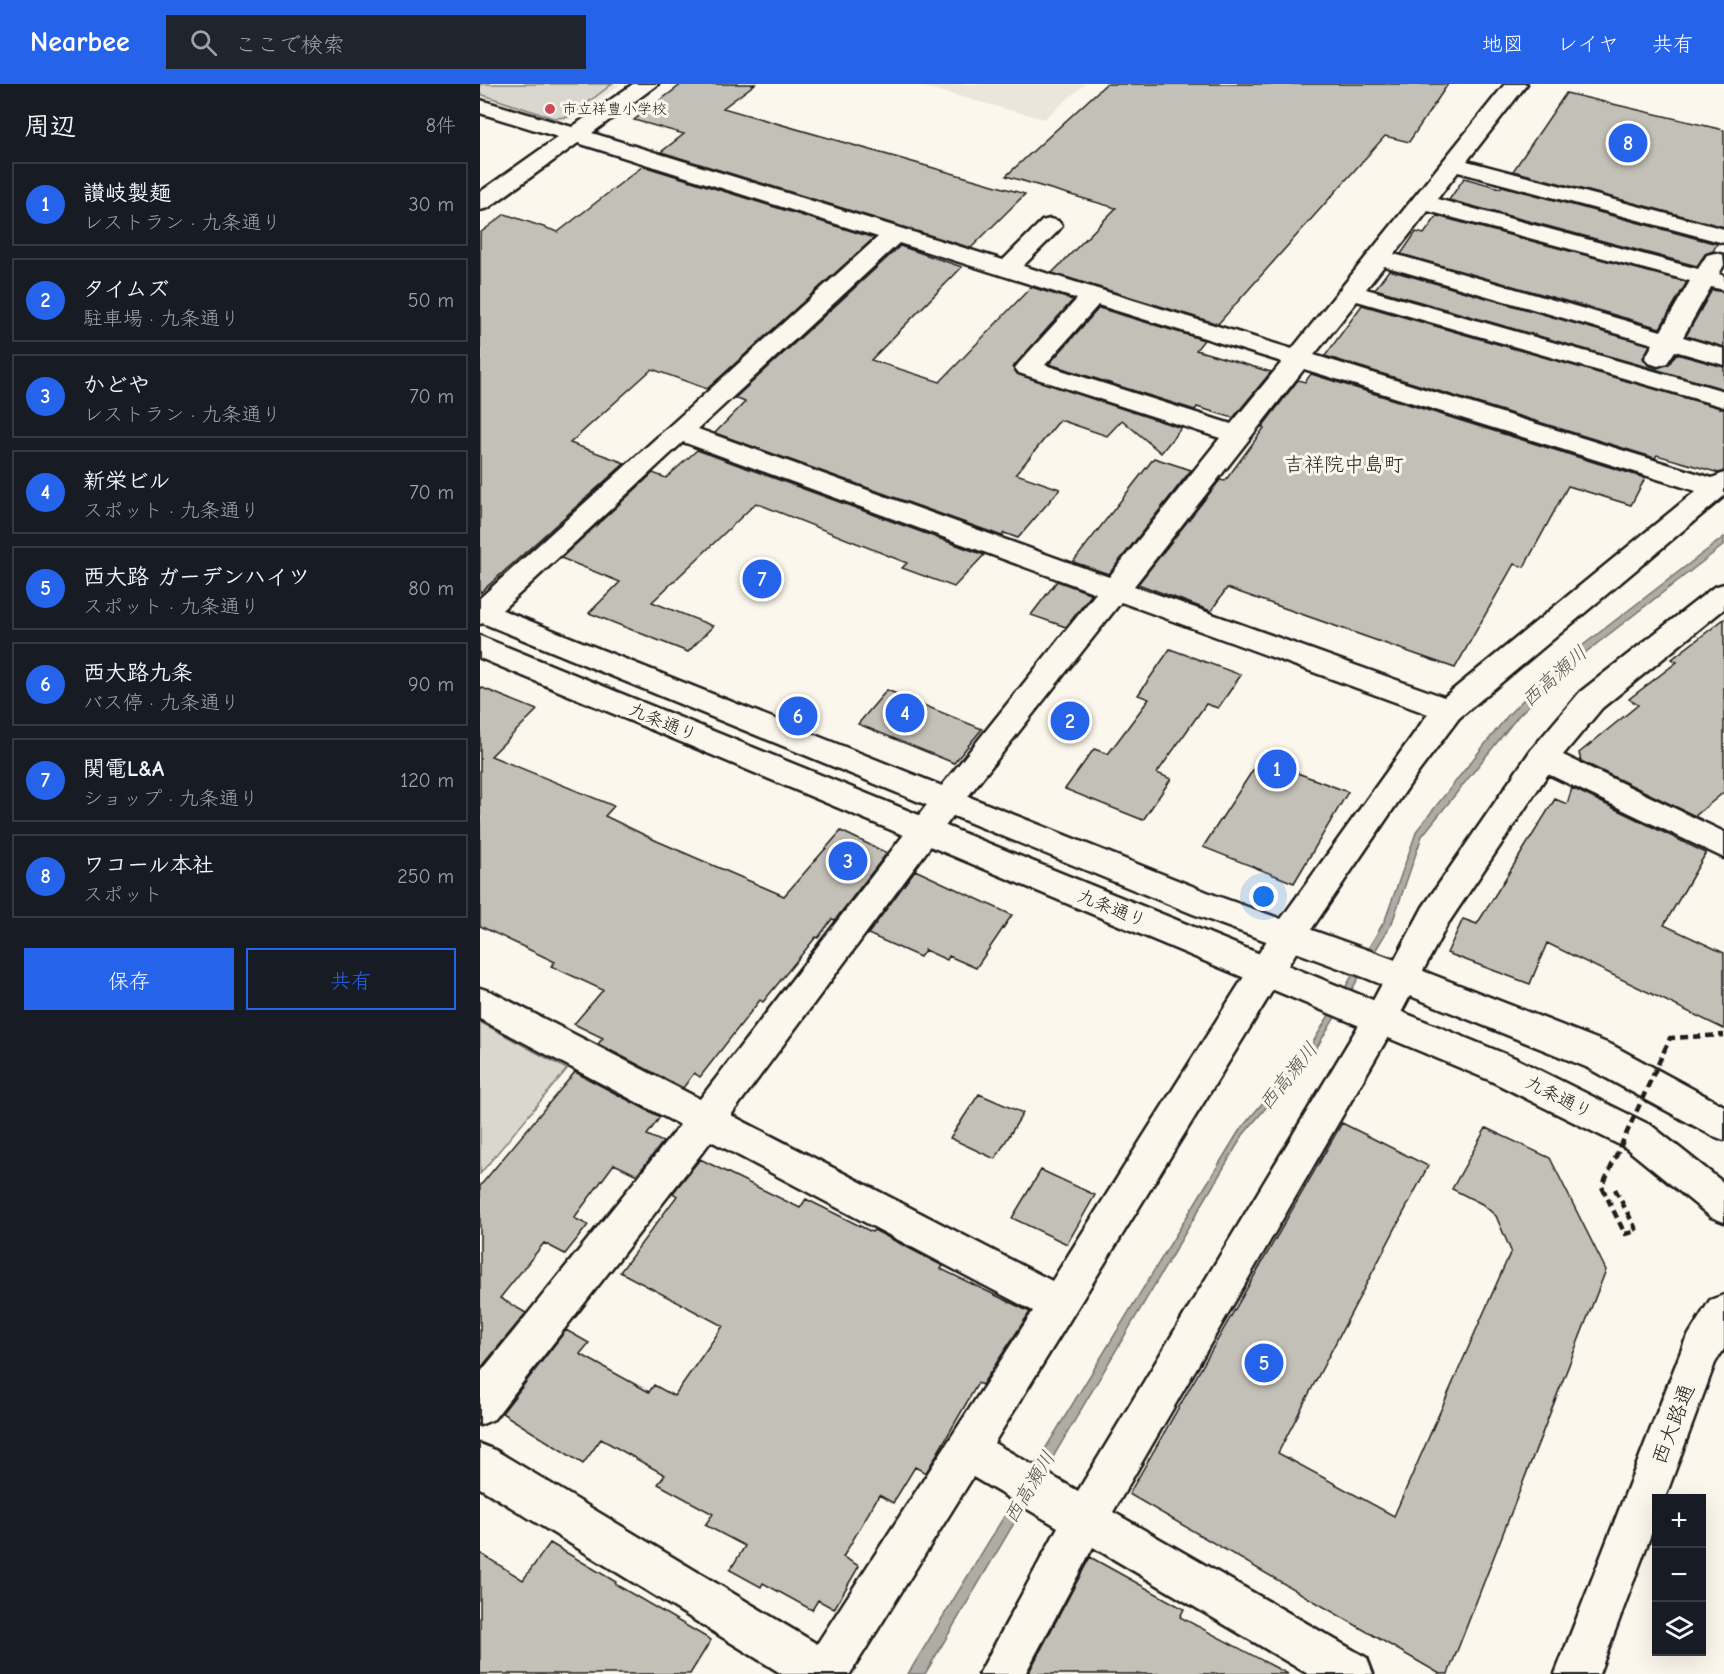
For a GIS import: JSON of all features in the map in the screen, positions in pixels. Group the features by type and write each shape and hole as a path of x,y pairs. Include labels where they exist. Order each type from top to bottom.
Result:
{"main road":[{"path":"480,203 647,84"},
{"path":"480,1405 706,1120 947,801 1515,84"},
{"path":"480,106 1298,358 1720,485"},
{"path":"1452,164 1724,236"},
{"path":"1422,202 1715,280"},
{"path":"1008,268 1050,226"},
{"path":"481,612 895,234"},
{"path":"1647,377 1669,340 1715,280 1724,245"},
{"path":"1378,257 1724,357"},
{"path":"1350,292 1724,399"},
{"path":"1094,295 1028,368 1237,435"},
{"path":"680,432 1448,710"},
{"path":"480,1464 824,1674 1406,765 1448,710 1720,485"},
{"path":"1000,1674 1369,1015 1390,973 1435,916 1542,758 1591,700 1724,594"},
{"name":"九条通り","path":"481,612 1205,905 1369,1015 1502,1069 1639,1137 1724,1205"},
{"name":"九条通り","path":"480,646 925,830 1284,957 1390,973 1599,1056 1724,1124"},
{"path":"1542,758 1724,846"},
{"path":"480,1002 1059,1305"},
{"name":"西大路通","path":"1577,1674 1699,1354 1724,1313"},
{"path":"967,1450 1351,1674"}],"path":[{"path":"1615,1189 1637,1231 1625,1234 1602,1187 1670,1038 1724,1035"}],"shaded area":[{"name":"市立祥豊小学校","path":"480,84 621,84 572,119 555,121 480,98"},
{"name":"市立祥豊小学校","path":"480,84 612,84 569,117 553,118 480,94"},
{"path":"913,84 1085,84 1044,119"},
{"path":"480,1022 567,1069 480,1174"}],"water":[{"name":"西高瀬川","path":"1724,537 1724,545 1572,663 1519,715 1422,836 1392,923 1317,1047 1243,1135 925,1674 908,1674 1239,1131 1312,1044 1385,920 1417,830 1509,714 1561,662"}],"building":[{"path":"682,84 755,84 723,108 1025,194 971,248 661,152 684,134 634,120"},
{"path":"1106,84 1448,84 1409,142 1385,136 1218,324 1052,273 1116,208 1006,176"},
{"path":"1566,93 1724,130 1724,227 1513,171"},
{"path":"643,166 874,238 707,389 652,369 570,443 625,463 480,593 480,233 505,214 558,232"},
{"path":"1464,178 1500,188 1502,186 1717,244 1713,251 1705,254 1697,266 1449,200"},
{"path":"1437,216 1687,282 1660,328 1401,254 1416,232 1424,234"},
{"path":"900,246 962,267 871,360 940,382 1031,287 1073,300 1013,367 1017,374 1181,428 1161,453 1122,420 1107,436 1060,420 1016,474 1060,489 1018,538 1004,533 1002,536 715,433 745,402 735,398"},
{"path":"1389,270 1650,345 1643,358 1648,365 1657,368 1669,364 1676,354 1724,367 1724,389 1375,289"},
{"path":"1712,290 1724,292 1724,347 1686,336"},
{"path":"1362,305 1724,409 1724,471 1719,473 1657,455 1655,458 1325,356"},
{"path":"1099,308 1204,340 1196,350 1271,372 1233,418 1197,407 1195,410 1049,364"},
{"path":"1311,374 1645,478 1631,505 1568,486 1524,567 1514,564 1455,668 1227,588 1211,611 1138,584 1220,480 1225,481 1298,380 1305,382"},
{"path":"697,450 984,555 954,587 902,568 907,563 756,503 652,602 713,626 688,652 589,613 620,582 561,558 653,473 666,478"},
{"path":"1154,458 1191,470 1109,574 1073,562"},
{"path":"1057,581 1092,594 1066,627 1031,615"},
{"path":"1724,619 1724,792 1695,816 1581,761 1579,753 1638,705 1629,699 1677,662 1672,659"},
{"path":"1170,649 1241,675 1218,708 1206,704 1157,773 1171,779 1143,820 1065,789 1094,749 1108,754 1149,699 1138,695"},
{"path":"480,687 537,710 491,756 614,806 605,816 784,896 841,831 887,853 835,920 832,919 818,938 816,937 763,1002 760,1000 700,1077 694,1073 683,1088 598,1044 603,1038 574,1024 603,990 551,966 555,962 480,926"},
{"path":"887,690 982,729 954,763 858,724"},
{"path":"1260,759 1348,792 1294,883 1203,847"},
{"path":"1572,788 1706,853 1664,925 1724,953 1724,1029 1547,943 1530,984 1447,953 1463,919 1477,924 1555,799 1567,804"},
{"path":"915,870 1012,915 976,968 949,956 947,960 925,950 920,957 868,934"},
{"path":"575,1072 660,1117 647,1135 663,1142 637,1175 614,1164 574,1218 588,1225 565,1254 544,1243 500,1298 526,1313 480,1369 480,1186"},
{"path":"979,1094 1023,1113 995,1159 950,1138"},
{"path":"1342,1123 1428,1166 1278,1453 1394,1516 1511,1251 1496,1216 1482,1204 1452,1189 1486,1128 1550,1158 1606,1270 1448,1674 1440,1674 1129,1494"},
{"path":"700,1159 800,1208 806,1199 872,1232 874,1230 943,1266 941,1269 1030,1312 982,1385 978,1383 926,1473 915,1467 893,1503 879,1495 843,1557 859,1566 834,1609 818,1600 812,1610 763,1583 761,1587 730,1570 745,1546 705,1525 713,1514 658,1484 665,1475 601,1439 583,1464 502,1413 566,1330 589,1343 580,1354 649,1392 654,1385 674,1396 723,1326 620,1272 677,1196 673,1193"},
{"path":"1041,1170 1095,1195 1067,1244 1012,1218"},
{"path":"550,1543 711,1640 690,1674 480,1674 480,1553 523,1580"},
{"path":"1090,1557 1184,1609 1180,1617 1288,1674 1028,1674"}],"place":[{"name":"市立祥豊小学校","path":"550,109"},
{"name":"ワコール本社","path":"1628,143"},
{"name":"関電L&A","path":"762,579"},
{"name":"新栄ビル","path":"905,713"},
{"name":"西大路九条","path":"798,716"},
{"name":"タイムズ","path":"1070,721"},
{"name":"讃岐製麺","path":"1277,769"},
{"name":"かどや","path":"848,861"},
{"name":"西大路 ガーデンハイツ","path":"1264,1363"}],"district":[{"name":"吉祥院中島町","path":"1344,464"}]}
